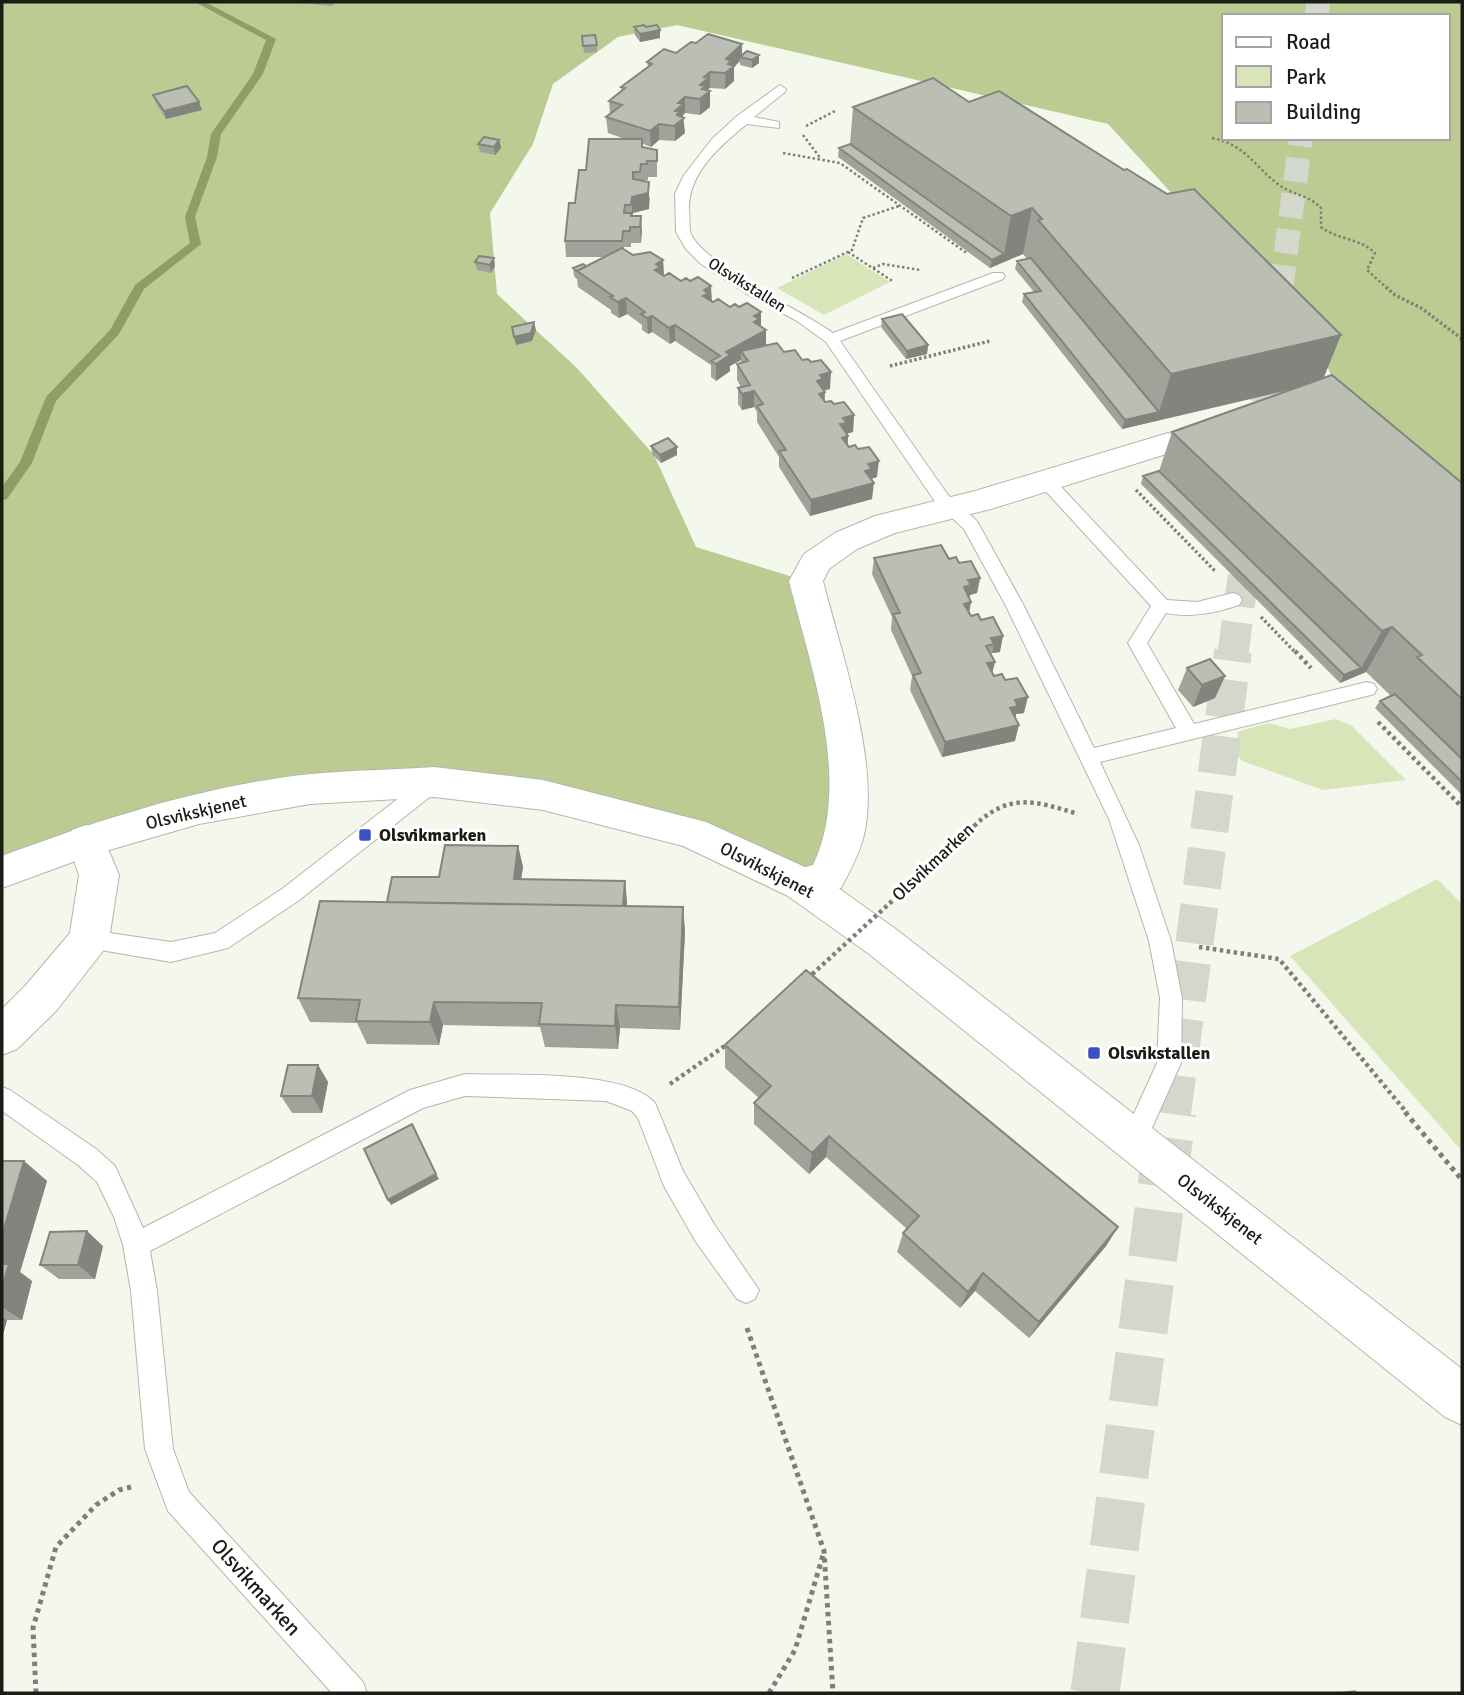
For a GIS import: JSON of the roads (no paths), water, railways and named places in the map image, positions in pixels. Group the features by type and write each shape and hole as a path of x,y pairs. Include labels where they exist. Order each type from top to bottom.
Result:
{"main road":[{"path":"802,884 827,877 844,838 849,796 841,730 806,581 816,562 846,541 886,524 1046,481 1168,443"},
{"name":"Olsvikskjenet","path":"2,872 86,841 199,809 310,789 434,782 542,795 692,833 802,884 883,942 1462,1400"},
{"path":"2,1036 41,998 89,939 99,875 86,841"}],"lane":[{"name":"Olsvikstallen","path":"780,89 717,142 689,178 682,194 683,232 691,246 706,261 752,291 802,318 831,339 942,499 971,525 996,571 1119,819 1160,941 1171,998 1169,1063 1134,1140"},
{"path":"742,119 774,125"},
{"path":"831,339 998,276"},
{"path":"1046,481 1161,606 1186,611 1209,609 1233,600"},
{"path":"1161,606 1137,643 1189,733"},
{"path":"1088,757 1359,691"},
{"path":"89,939 172,952 220,941 290,895 434,782"},
{"path":"136,1245 418,1098 465,1085 606,1090 640,1103 647,1111 673,1178 705,1233 746,1290"},
{"name":"Olsvikmarken","path":"2,1098 87,1157 106,1174 125,1214 136,1245 144,1291 159,1450 178,1502 352,1693"}],"waterway":[{"path":"2,496 26,463 50,400 115,332 139,287 196,244 190,217 212,157 216,134 258,74 271,39 199,2"}],"tunnel":[{"path":"1317,14 1318,2"},
{"path":"1281,289 1301,140"},
{"path":"1260,449 1281,287"},
{"path":"1233,653 1249,533"},
{"path":"1172,1113 1233,651"},
{"path":"1095,1693 1172,1112"}],"place":[{"name":"Olsvikmarken","path":"365,835"},
{"name":"Olsvikstallen","path":"1094,1053"}]}
